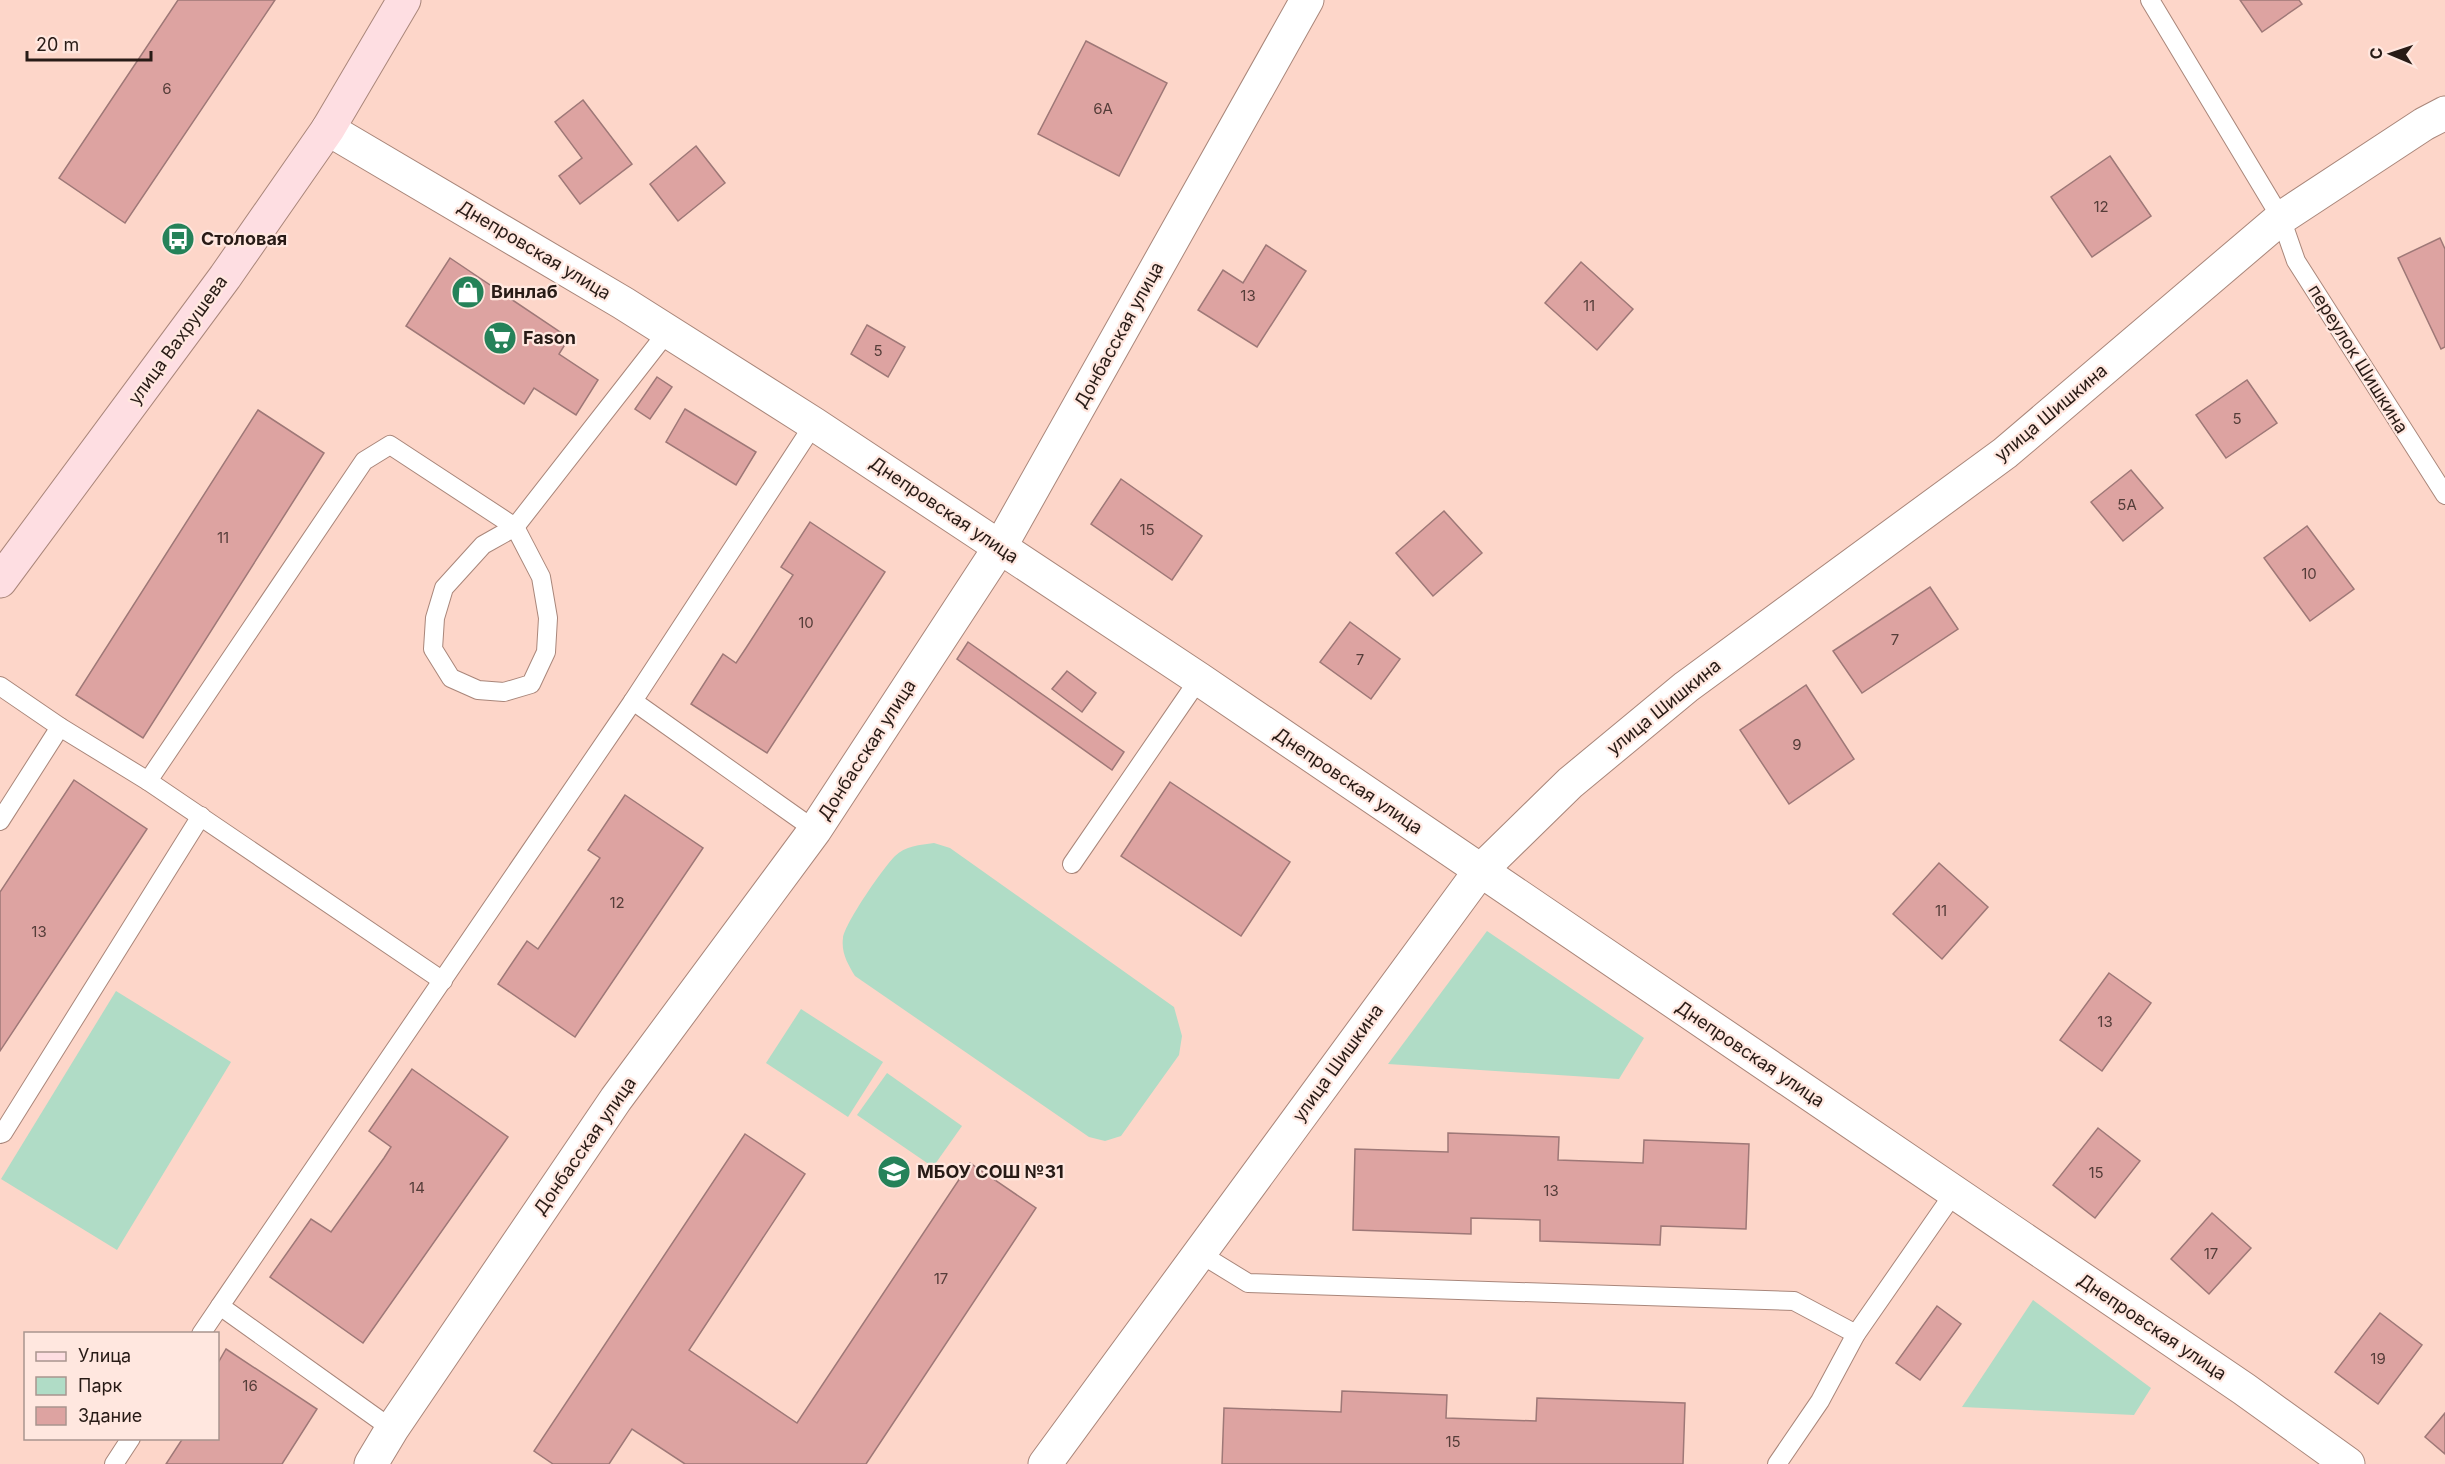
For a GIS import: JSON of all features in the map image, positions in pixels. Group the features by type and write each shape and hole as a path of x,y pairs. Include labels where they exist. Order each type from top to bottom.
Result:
{"main road":[{"name":"улица Вахрушева","path":"0,581 225,277 328,129 404,0"}],"street":[{"name":"Донбасская улица","path":"371,1464 392,1429 616,1099 814,830 1000,547 1307,0"},
{"name":"улица Шишкина","path":"1045,1464 1480,871 1570,783 1686,687 2006,453 2281,218 2445,112"},
{"name":"Днепровская улица","path":"328,129 668,331 814,424 1199,679 2244,1389 2348,1464"}],"lane":[{"name":"переулок Шишкина","path":"2150,0 2281,218 2296,261 2445,495"},
{"path":"148,780 364,461 390,445 515,527 541,577 548,618 546,652 531,684 504,692 478,690 451,678 433,649 435,618 444,588 483,545 515,527 668,331"},
{"path":"202,1332 633,701 814,424"},
{"path":"1072,864 1199,679"},
{"path":"0,686 60,727 148,780 442,981"},
{"path":"633,701 814,830"},
{"path":"0,821 60,727"},
{"path":"0,1134 3,1133 201,816"},
{"path":"1777,1464 1820,1401 1856,1334 1954,1193"},
{"path":"1199,1253 1248,1283 1794,1301 1856,1334"},
{"path":"220,1306 392,1429"},
{"path":"114,1464 130,1440"}],"green space":[{"path":"934,843 950,848 1174,1007 1182,1036 1179,1055 1121,1136 1105,1141 1089,1137 855,976 843,949 843,938 857,909 895,856 908,848"},
{"path":"1487,931 1644,1038 1619,1079 1388,1064"},
{"path":"116,991 231,1062 117,1250 1,1179"},
{"path":"801,1009 883,1062 848,1117 766,1063"},
{"path":"887,1073 962,1126 933,1167 857,1115"},
{"path":"2033,1300 2151,1388 2134,1415 1962,1407"}],"building":[{"path":"178,0 275,0 125,223 59,178"},
{"path":"2240,0 2299,0 2302,4 2262,32"},
{"path":"1086,41 1167,83 1119,176 1038,134"},
{"path":"583,100 632,164 580,204 559,176 582,158 555,122"},
{"path":"696,146 725,183 678,221 650,184"},
{"path":"2110,156 2151,216 2092,257 2051,197"},
{"path":"2440,238 2445,249 2445,347 2441,349 2398,258"},
{"path":"1266,245 1306,271 1257,347 1198,310 1223,270 1243,283"},
{"path":"450,258 569,338 559,354 598,380 576,415 534,388 524,404 406,326"},
{"path":"1581,262 1633,309 1597,350 1545,303"},
{"path":"867,325 905,347 888,377 851,354"},
{"path":"657,377 672,387 650,419 635,409"},
{"path":"2247,380 2277,423 2226,458 2196,415"},
{"path":"685,409 756,452 736,485 666,442"},
{"path":"258,410 324,453 143,738 76,695"},
{"path":"2131,470 2163,508 2123,541 2091,502"},
{"path":"1121,479 1202,536 1172,580 1091,524"},
{"path":"1444,511 1482,553 1433,596 1396,553"},
{"path":"810,522 885,572 767,753 691,704 723,654 736,663 746,648 793,575 781,567"},
{"path":"2307,526 2354,589 2310,621 2264,558"},
{"path":"1930,587 1958,629 1862,693 1833,651"},
{"path":"1350,622 1400,659 1371,699 1320,662"},
{"path":"968,642 1124,752 1112,770 957,659"},
{"path":"1067,671 1096,693 1082,712 1052,689"},
{"path":"1806,685 1854,759 1789,804 1740,730"},
{"path":"74,780 147,829 0,1051 0,892"},
{"path":"1170,782 1290,862 1241,936 1121,856"},
{"path":"625,795 703,848 575,1037 498,984 527,941 538,949 592,870 600,858 588,850"},
{"path":"1939,863 1988,907 1942,959 1893,914"},
{"path":"2109,973 2151,1003 2102,1071 2060,1040"},
{"path":"412,1069 508,1137 363,1343 270,1277 311,1219 331,1232 384,1158 391,1147 369,1131"},
{"path":"2098,1128 2140,1161 2095,1218 2053,1185"},
{"path":"1448,1133 1559,1137 1558,1160 1643,1163 1644,1140 1749,1144 1746,1229 1661,1226 1660,1245 1540,1241 1540,1220 1471,1218 1471,1234 1353,1230 1355,1149 1448,1152"},
{"path":"745,1134 805,1174 689,1350 797,1423 970,1163 1036,1208 866,1464 685,1464 632,1429 609,1464 553,1464 534,1451"},
{"path":"2212,1213 2251,1248 2209,1294 2171,1259"},
{"path":"1937,1306 1961,1324 1920,1380 1896,1363"},
{"path":"2380,1313 2422,1345 2378,1404 2335,1372"},
{"path":"226,1349 317,1409 282,1464 166,1464 182,1440 219,1440 219,1361"},
{"path":"1342,1391 1447,1395 1446,1418 1536,1421 1537,1398 1685,1403 1683,1464 1222,1464 1224,1408 1341,1412"},
{"path":"2445,1413 2445,1454 2425,1437"}],"place":[{"name":"Столовая","path":"178,239"},
{"name":"Винлаб","path":"468,292"},
{"name":"Fason","path":"500,338"},
{"name":"МБОУ СОШ №31","path":"894,1172"}]}
